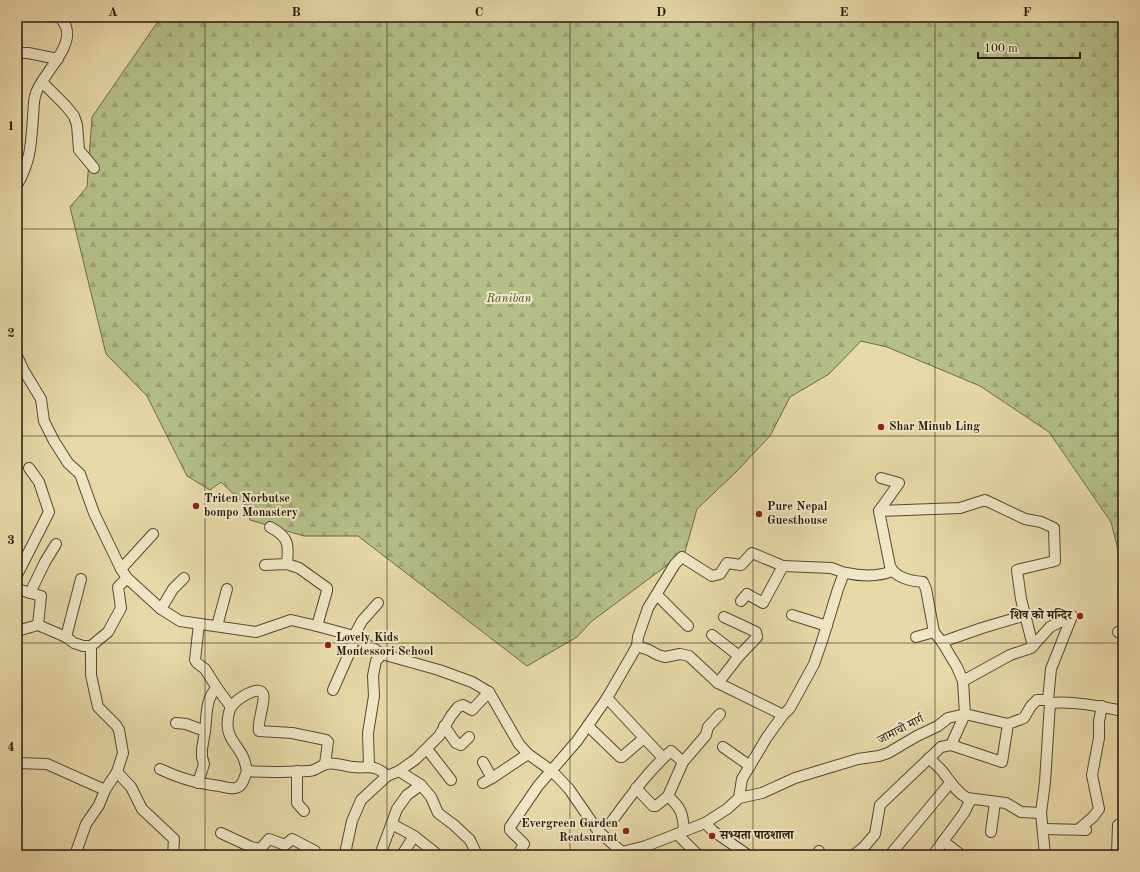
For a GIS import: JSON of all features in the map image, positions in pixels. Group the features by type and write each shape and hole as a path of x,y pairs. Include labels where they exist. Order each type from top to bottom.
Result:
{"street":[{"path":"17,185 24,172 31,150 34,101 36,92 58,59 64,46 67,33 60,17"},
{"path":"17,53 28,53 58,59"},
{"path":"42,82 74,116 77,125 79,150 94,168"},
{"path":"17,356 41,399 44,421 54,441 68,463 80,474 94,513 126,578 162,609 180,621 256,632 291,620 354,636 382,654 438,670 472,682 489,692 519,744 528,754 552,771 569,789 598,831 619,854"},
{"path":"17,575 49,512 38,482 29,468"},
{"path":"881,478 899,482 879,511 892,571 910,581 923,582 926,589 934,632 957,667 963,681 965,714 951,745"},
{"path":"879,511 960,508 985,500 1025,519 1042,522 1054,528 1055,561 1017,570 1021,599 1033,646"},
{"path":"270,527 281,533 285,539 288,550 287,564"},
{"path":"121,569 153,534"},
{"path":"30,593 56,544"},
{"path":"518,855 524,844 510,830 510,828 538,786 577,741 607,698 637,646 638,637 648,608 675,564 682,557 712,576 720,574 727,564 741,565 752,553 783,566 831,568 844,573 882,575 892,571"},
{"path":"265,565 287,564 303,570 327,588 316,626"},
{"path":"741,601 747,594 763,604 783,566"},
{"path":"739,798 742,779 767,737 790,708 814,664 844,573"},
{"path":"17,631 38,625 66,637 74,643 83,646 91,646 108,632 121,608 118,587 126,578"},
{"path":"162,609 173,589 184,578"},
{"path":"66,637 81,579"},
{"path":"17,589 42,596 38,625"},
{"path":"217,626 227,589"},
{"path":"657,595 688,626"},
{"path":"334,690 352,647 354,636 362,621 378,603"},
{"path":"792,615 827,626"},
{"path":"942,642 1026,615"},
{"path":"963,681 1010,655 1031,648 1050,627 1072,616 1051,669 1045,782 1041,812 1046,855"},
{"path":"718,683 739,656 757,638 756,632 724,618"},
{"path":"199,624 195,660 196,663 205,669 231,707"},
{"path":"916,637 934,632"},
{"path":"712,635 739,656"},
{"path":"75,855 86,824 99,805 105,790 117,772 123,752 120,734 116,726 98,707 91,675 91,646"},
{"path":"637,646 649,650 658,656 665,657 680,654 689,656 718,683 783,715"},
{"path":"369,766 368,734 374,696 373,676 376,661 382,654"},
{"path":"198,783 204,764 202,749 209,702 212,693 217,688"},
{"path":"160,769 188,781 198,783 230,788 238,788 242,785 247,772 243,757 228,732 229,717 231,707 242,696 253,691 261,691 264,697 259,731 292,733 326,740 328,742 325,764"},
{"path":"348,855 346,849 352,821 361,800 387,776 400,771 427,749 439,736 444,726 458,707 462,705 472,710 489,692"},
{"path":"607,698 663,758"},
{"path":"854,855 864,848 875,834 880,805 941,748 951,745 1002,762 1008,724 1024,718 1031,706 1037,700 1102,706 1123,711"},
{"path":"1044,829 1084,830 1098,809 1092,775 1099,738 1099,721 1102,706"},
{"path":"636,788 653,806 656,806 668,796 683,762 706,735 708,727 720,714"},
{"name":"जामाचो मार्ग","path":"619,854 646,846 706,823 727,809 739,798 762,793 795,778 858,759 888,753 938,726 948,718 965,714 1008,724"},
{"path":"176,723 205,731"},
{"path":"444,726 456,743 460,745 469,737"},
{"path":"588,726 620,757 622,757 644,738"},
{"path":"723,747 750,766"},
{"path":"427,749 451,780"},
{"path":"612,822 636,788 663,758 672,751 683,762"},
{"path":"483,783 528,754"},
{"path":"929,758 962,795 971,799 1008,804 1021,812 1041,812"},
{"path":"483,762 492,778"},
{"path":"17,763 47,764 105,790"},
{"path":"247,772 270,773 311,771 325,764 354,767 369,766 381,770 387,776"},
{"path":"297,771 298,803 304,811"},
{"path":"400,771 421,785 431,798 438,813 470,840 477,855"},
{"path":"117,772 131,787 142,809 174,838 173,855"},
{"path":"890,855 950,783"},
{"path":"380,855 397,809 407,795 421,785"},
{"path":"668,796 681,810 684,820 680,833 698,855"},
{"path":"933,855 964,813 971,799"},
{"path":"991,832 995,802"},
{"path":"706,823 713,831 748,855"},
{"path":"392,824 414,836 438,855"},
{"path":"1117,855 1118,825 1123,825"},
{"path":"221,833 250,851 261,849 270,839 285,845 292,839 315,851 315,855"},
{"path":"402,855 414,836"},
{"path":"944,840 961,855"}],"green space":[{"name":"Raniban","path":"161,17 1123,17 1123,563 1121,562 1111,522 1049,432 980,386 887,347 861,341 829,374 790,397 770,436 736,472 697,509 685,552 592,621 577,637 527,666 358,536 304,536 250,520 247,507 221,482 210,490 187,476 147,396 106,354 70,207 87,187 92,117"}],"place":[{"name":"Shar Minub Ling","path":"881,427"},
{"name":"Triten Norbutse bompo Monastery","path":"196,506"},
{"name":"Pure Nepal Guesthouse","path":"759,514"},
{"name":"शिव को मन्दिर","path":"1080,616"},
{"name":"Lovely Kids Montessori School","path":"328,645"},
{"name":"Evergreen Garden Reatsurant","path":"626,831"},
{"name":"सभ्यता पाठशाला","path":"712,836"}]}
